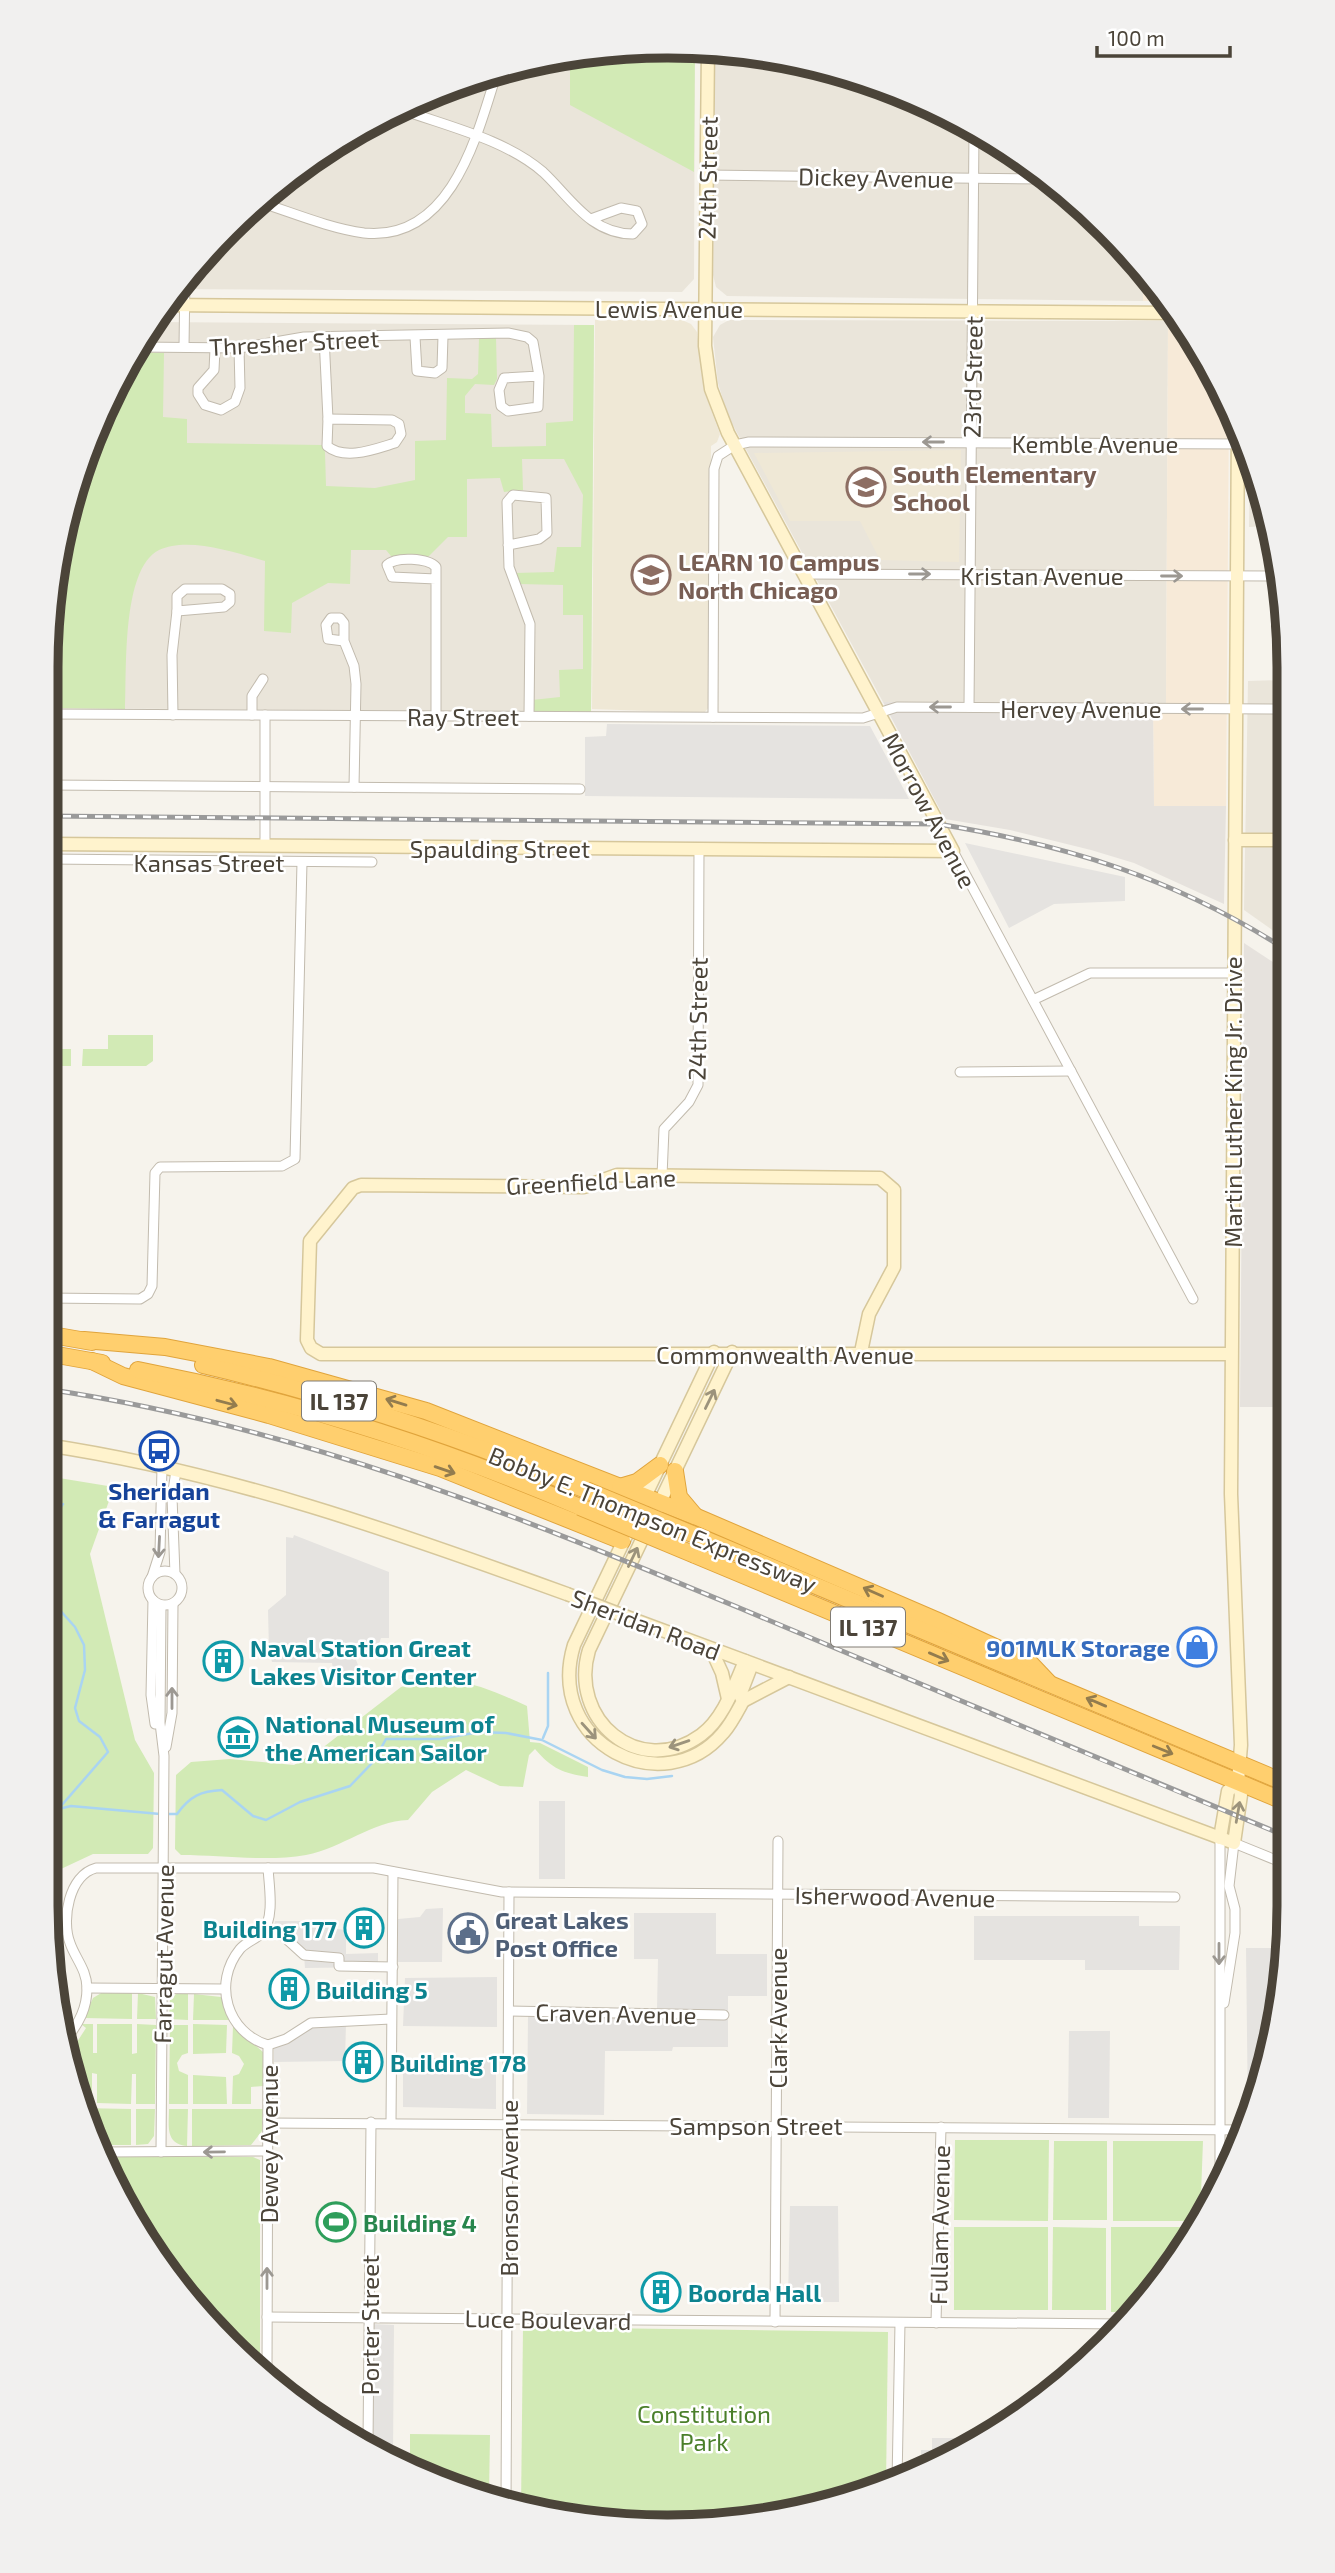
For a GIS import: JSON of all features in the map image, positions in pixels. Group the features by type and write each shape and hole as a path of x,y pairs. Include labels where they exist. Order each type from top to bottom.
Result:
{"highway":[{"name":"Bobby E. Thompson Expressway","path":"58,1336 232,1371 375,1411 480,1447 1240,1764"},
{"path":"84,1340 165,1347 318,1379 426,1411 697,1517 1030,1663 1048,1682"},
{"name":"Bobby E. Thompson Expressway","path":"58,1355 206,1384 409,1441 580,1507 1238,1782"},
{"path":"92,1361 123,1376 269,1415 440,1468 622,1541"},
{"path":"620,1487 667,1468 684,1506 697,1517"},
{"name":"IL 137","path":"1240,1764 1277,1779"},
{"name":"IL 137","path":"1238,1782 1277,1798"}],"street":[{"name":"24th Street","path":"705,309 708,59"},
{"path":"270,205 363,232 386,233 405,229 438,206 450,190 476,137 493,84"},
{"path":"413,114 476,137 527,160 542,172 572,206 591,219 625,234 633,234 642,224 637,211 628,207 591,219"},
{"name":"23rd Street","path":"969,707 974,140"},
{"name":"Dickey Avenue","path":"707,175 1032,179"},
{"path":"184,347 185,295"},
{"name":"Lewis Avenue","path":"178,305 1163,313"},
{"name":"Morrow Avenue","path":"705,309 709,377 716,403 735,445 1193,1299"},
{"name":"Thresher Street","path":"149,347 239,348 304,337 518,334 533,342 539,376"},
{"path":"415,337 417,371 435,373 442,368 443,336"},
{"path":"324,337 327,446 338,452 371,450 395,443 401,434 399,424 392,420 328,419"},
{"path":"215,349 214,370 198,388 198,394 205,405 221,410 235,402 240,388 239,348"},
{"path":"539,376 538,407 508,411 501,406 499,390 504,378 539,376"},
{"name":"Kemble Avenue","path":"735,445 748,442 1235,444"},
{"path":"713,717 714,470 718,456 735,445"},
{"name":"Martin Luther King Jr. Drive","path":"1234,1843 1241,1795 1238,1782 1240,1764 1232,1578 1231,1354 1237,576 1241,462"},
{"path":"508,545 539,539 547,533 547,499 523,495 509,498 508,545 512,580 530,624 529,716"},
{"path":"436,579 392,577 387,565 397,560 431,562 436,567 436,579 436,716"},
{"name":"Kristan Avenue","path":"803,574 1270,576"},
{"path":"173,715 172,655 177,596 184,589 222,589 229,594 230,602 224,607 177,611"},
{"path":"344,641 354,666 354,787"},
{"path":"252,715 252,696 263,680"},
{"name":"Hervey Avenue","path":"878,713 897,707 1277,709"},
{"name":"Ray Street","path":"58,714 863,718 878,713"},
{"path":"265,715 265,846"},
{"path":"58,785 580,789"},
{"path":"1235,840 1277,841"},
{"name":"Spaulding Street","path":"58,844 953,851"},
{"name":"24th Street","path":"662,1176 664,1129 689,1102 698,1085 699,850"},
{"name":"Kansas Street","path":"58,859 372,862"},
{"path":"58,1298 140,1299 148,1294 152,1286 155,1173 160,1167 282,1166 295,1159 302,862"},
{"path":"1033,1000 1073,979 1096,972 1234,974"},
{"path":"960,1072 1071,1071"},
{"name":"Greenfield Lane","path":"339,1355 315,1352 307,1340 309,1246 353,1188 361,1185 583,1187 617,1175 884,1179 891,1185 895,1196 894,1267 869,1314 861,1352"},
{"path":"667,1468 714,1352"},
{"name":"Commonwealth Avenue","path":"339,1355 714,1352 1231,1354"},
{"path":"732,1352 651,1501 589,1650 583,1685 589,1706 614,1736 630,1745 659,1749 684,1744 701,1735 728,1700 748,1662"},
{"name":"Sheridan Road","path":"58,1447 162,1467 334,1511 567,1594 1234,1843"},
{"path":"152,1577 163,1571 175,1574 181,1580 182,1591 173,1604 157,1602 148,1590 152,1577 160,1552 162,1467"},
{"path":"175,1574 172,1497 176,1471"},
{"path":"651,1501 622,1541 570,1659 571,1701 578,1718 608,1749 627,1758 670,1762 690,1756 722,1735 743,1701 789,1677"},
{"name":"Farragut Avenue","path":"157,1602 160,1723 164,1756 161,2152"},
{"name":"Farragut Avenue","path":"164,1756 172,1713 173,1604"},
{"path":"711,1649 720,1669 728,1700"},
{"path":"743,1701 740,1695 748,1662"},
{"name":"Martin Luther King Jr. Drive","path":"1220,1838 1228,1791 1238,1782"},
{"path":"1220,1838 1224,1895 1220,2162"},
{"name":"Clark Avenue","path":"775,2322 778,1841"},
{"path":"1222,2015 1235,1933 1235,1909 1224,1895 1234,1843 1277,1861"},
{"path":"87,1988 225,1989 233,1959 241,1948 262,1933 269,1911 268,1868"},
{"path":"71,2032 80,2019 87,1988 83,1968 69,1940 70,1904 73,1884 90,1869 374,1868 509,1892"},
{"path":"391,2123 393,1872"},
{"name":"Isherwood Avenue","path":"509,1892 1175,1897"},
{"name":"Bronson Avenue","path":"506,2493 509,1892"},
{"path":"262,1933 282,1936 304,1955 339,1958 339,1966 393,1966"},
{"name":"Dewey Avenue","path":"225,1989 235,2024 247,2037 268,2045 267,2366"},
{"name":"Craven Avenue","path":"509,2011 724,2015"},
{"path":"268,2045 286,2039 311,2024 391,2018"},
{"name":"Porter Street","path":"368,2437 371,2122"},
{"name":"Sampson Street","path":"268,2123 1234,2130"},
{"name":"Fullam Avenue","path":"936,2323 941,2127"},
{"path":"110,2152 267,2151"},
{"name":"Luce Boulevard","path":"267,2317 1111,2324"},
{"path":"897,2470 900,2323"}],"shaded area":[{"path":"668,58 695,59 694,279 682,292 190,289 236,236 265,209 329,161 398,121 472,90 549,69 628,59"},
{"path":"715,60 786,69 863,90 901,104 972,139 1039,184 1099,236 1143,286 1143,301 727,296 716,287 713,275"},
{"path":"1143,286 1154,301 1143,301"},
{"name":"LEARN 10 Campus North Chicago","path":"595,320 682,320 691,324 697,332 704,391 720,434 717,442 711,446 709,707 704,713 592,709"},
{"path":"729,320 1168,321 1166,704 883,702 728,416 718,383 713,337 720,325"},
{"path":"1168,321 1196,363 1229,429 1226,806 1154,806 1153,704 1166,703"},
{"path":"166,322 594,325 591,712 58,708 59,628 63,588 79,510 104,434 139,363"},
{"name":"South Elementary School","path":"961,450 959,562 880,560 860,521 790,521 754,453"},
{"path":"1250,488 1260,526 1249,527"},
{"path":"1277,680 1277,933 1244,910 1248,681"},
{"path":"883,702 1153,704 1154,806 1226,806 1224,904 1134,863 1010,830 945,819"},
{"path":"607,724 870,726 909,799 585,796 585,737 606,736"},
{"path":"965,843 1125,877 1125,901 1054,904 1009,928"},
{"path":"1244,943 1277,965 1277,1407 1240,1407"},
{"path":"294,1535 389,1572 389,1638 381,1638 375,1656 359,1656 356,1660 362,1675 353,1686 342,1687 335,1681 332,1663 272,1662 269,1651 268,1610 286,1595 286,1537 293,1538"},
{"path":"539,1801 565,1801 565,1879 539,1879"},
{"path":"443,1908 442,1962 398,1962 398,1919 420,1917 426,1909"},
{"path":"634,1913 716,1913 716,1954 767,1954 767,1996 728,1996 728,2047 673,2047 672,2051 605,2051 604,2115 527,2114 528,2016 604,2018 605,2010 657,2009 658,1959 634,1959"},
{"path":"974,1916 1139,1916 1139,1926 1180,1926 1179,1970 1085,1970 1085,1960 974,1960"},
{"path":"275,1921 337,1921 337,1929 346,1930 346,1954 378,1953 378,1967 305,1968 304,1955 274,1933"},
{"path":"1246,1948 1276,1948 1266,2024 1248,2092"},
{"path":"497,1977 497,2027 403,2026 405,1978"},
{"path":"346,2023 345,2061 274,2062 274,2044 301,2027"},
{"path":"1069,2031 1110,2031 1109,2118 1068,2118"},
{"path":"403,2058 496,2059 496,2109 403,2107"},
{"path":"790,2206 838,2206 839,2302 788,2302"},
{"path":"371,2324 394,2325 393,2449 369,2437"},
{"path":"932,2438 964,2438 921,2460 921,2450 932,2450"}],"green space":[{"path":"628,59 695,59 694,172 570,105 570,66"},
{"path":"574,325 594,325 591,712 532,712 532,700 560,697 559,670 583,669 583,615 563,615 563,585 518,584 514,573 554,572 557,547 581,547 583,495 564,459 522,459 523,490 504,492 500,478 467,479 467,537 448,537 427,558 391,556 386,550 351,550 350,584 328,583 292,603 291,633 264,631 265,561 198,545 171,546 159,550 147,561 138,578 132,599 128,623 125,709 58,708 59,628 69,549 90,472 104,434 146,352 164,353 163,417 187,419 187,443 322,445 325,452 326,486 375,488 415,480 415,441 446,440 447,378 472,379 478,374 479,338 496,337 497,379 494,385 475,384 465,396 465,413 491,414 492,447 546,446 546,423 573,421"},
{"path":"108,1035 153,1035 153,1061 146,1066 82,1066 83,1049 108,1049"},
{"path":"58,1049 71,1049 71,1066 58,1066"},
{"path":"58,1478 114,1487 90,1554 135,1740 154,1773 153,1848 148,1854 93,1854 58,1870"},
{"path":"428,1679 467,1683 527,1706 530,1742 540,1743 588,1767 588,1777 558,1769 535,1749 529,1755 523,1787 500,1786 466,1770 432,1792 408,1820 382,1825 320,1852 260,1858 181,1855 175,1849 176,1775 191,1762 230,1759 294,1765 321,1749 401,1687"},
{"path":"103,1992 132,1993 132,2019 84,2018 93,1998"},
{"path":"138,1993 155,1997 156,2019 137,2019"},
{"path":"176,1994 188,1994 188,2020 169,2019 170,2000"},
{"path":"194,1994 221,1997 229,2020 193,2020"},
{"path":"81,2024 93,2024 93,2053 97,2053 97,2024 132,2024 132,2054 137,2053 137,2024 156,2025 155,2104 136,2104 136,2074 132,2074 131,2104 97,2103 97,2074 92,2073 91,2103 75,2046 86,2028"},
{"path":"193,2024 227,2025 226,2053 193,2054"},
{"path":"170,2025 188,2025 188,2053 182,2055 177,2063 179,2071 188,2075 188,2104 169,2104"},
{"path":"233,2026 263,2052 263,2086 251,2087 251,2104 232,2104 233,2076 239,2074 244,2064 239,2056 232,2053"},
{"path":"193,2075 226,2077 227,2104 193,2104"},
{"path":"93,2108 131,2109 131,2145 107,2145"},
{"path":"136,2109 155,2109 154,2136 148,2144 136,2145"},
{"path":"169,2109 188,2109 187,2146 180,2145 172,2138"},
{"path":"192,2109 263,2109 262,2131 251,2145 192,2146"},
{"path":"955,2140 1049,2140 1048,2221 954,2220"},
{"path":"1054,2141 1107,2141 1107,2220 1053,2220"},
{"path":"1113,2141 1203,2141 1201,2201 1189,2221 1113,2221"},
{"path":"112,2156 253,2157 260,2160 260,2359 209,2308 184,2277 139,2210"},
{"path":"954,2227 1048,2227 1048,2310 954,2310"},
{"path":"1053,2227 1106,2228 1106,2310 1052,2310"},
{"path":"1111,2227 1185,2227 1126,2308 1122,2312 1111,2312"},
{"name":"Constitution Park","path":"523,2327 888,2332 886,2474 786,2504 707,2514 628,2514 549,2504 521,2497"},
{"path":"410,2434 490,2435 489,2488 434,2469 410,2458"}],"waterway":[{"path":"58,1511 63,1504"},
{"path":"58,1608 75,1627 84,1645 85,1670 75,1708 79,1721 100,1737 108,1752 61,1806"},
{"path":"543,1738 548,1726 548,1673"},
{"path":"166,1814 177,1814 196,1796 222,1790 253,1816 266,1820 300,1802 350,1786 374,1761 386,1739 440,1739 479,1732 506,1733 542,1740 602,1770 625,1777 647,1779 672,1776"},
{"path":"58,1809 71,1806 160,1814"}],"railway":[{"path":"58,816 938,824 1031,842 1118,868 1202,902 1277,944"},
{"path":"58,1391 227,1425 401,1477 486,1507 571,1539 1277,1832"}],"place":[{"name":"South Elementary School","path":"866,487"},
{"name":"LEARN 10 Campus North Chicago","path":"651,575"},
{"name":"Sheridan & Farragut","path":"159,1451"},
{"name":"901MLK Storage","path":"1197,1647"},
{"name":"Naval Station Great Lakes Visitor Center","path":"223,1661"},
{"name":"National Museum of the American Sailor","path":"238,1737"},
{"name":"Building 177","path":"364,1928"},
{"name":"Great Lakes Post Office","path":"468,1933"},
{"name":"Building 5","path":"289,1989"},
{"name":"Building 178","path":"363,2062"},
{"name":"Building 4","path":"336,2222"},
{"name":"Boorda Hall","path":"661,2292"}]}
